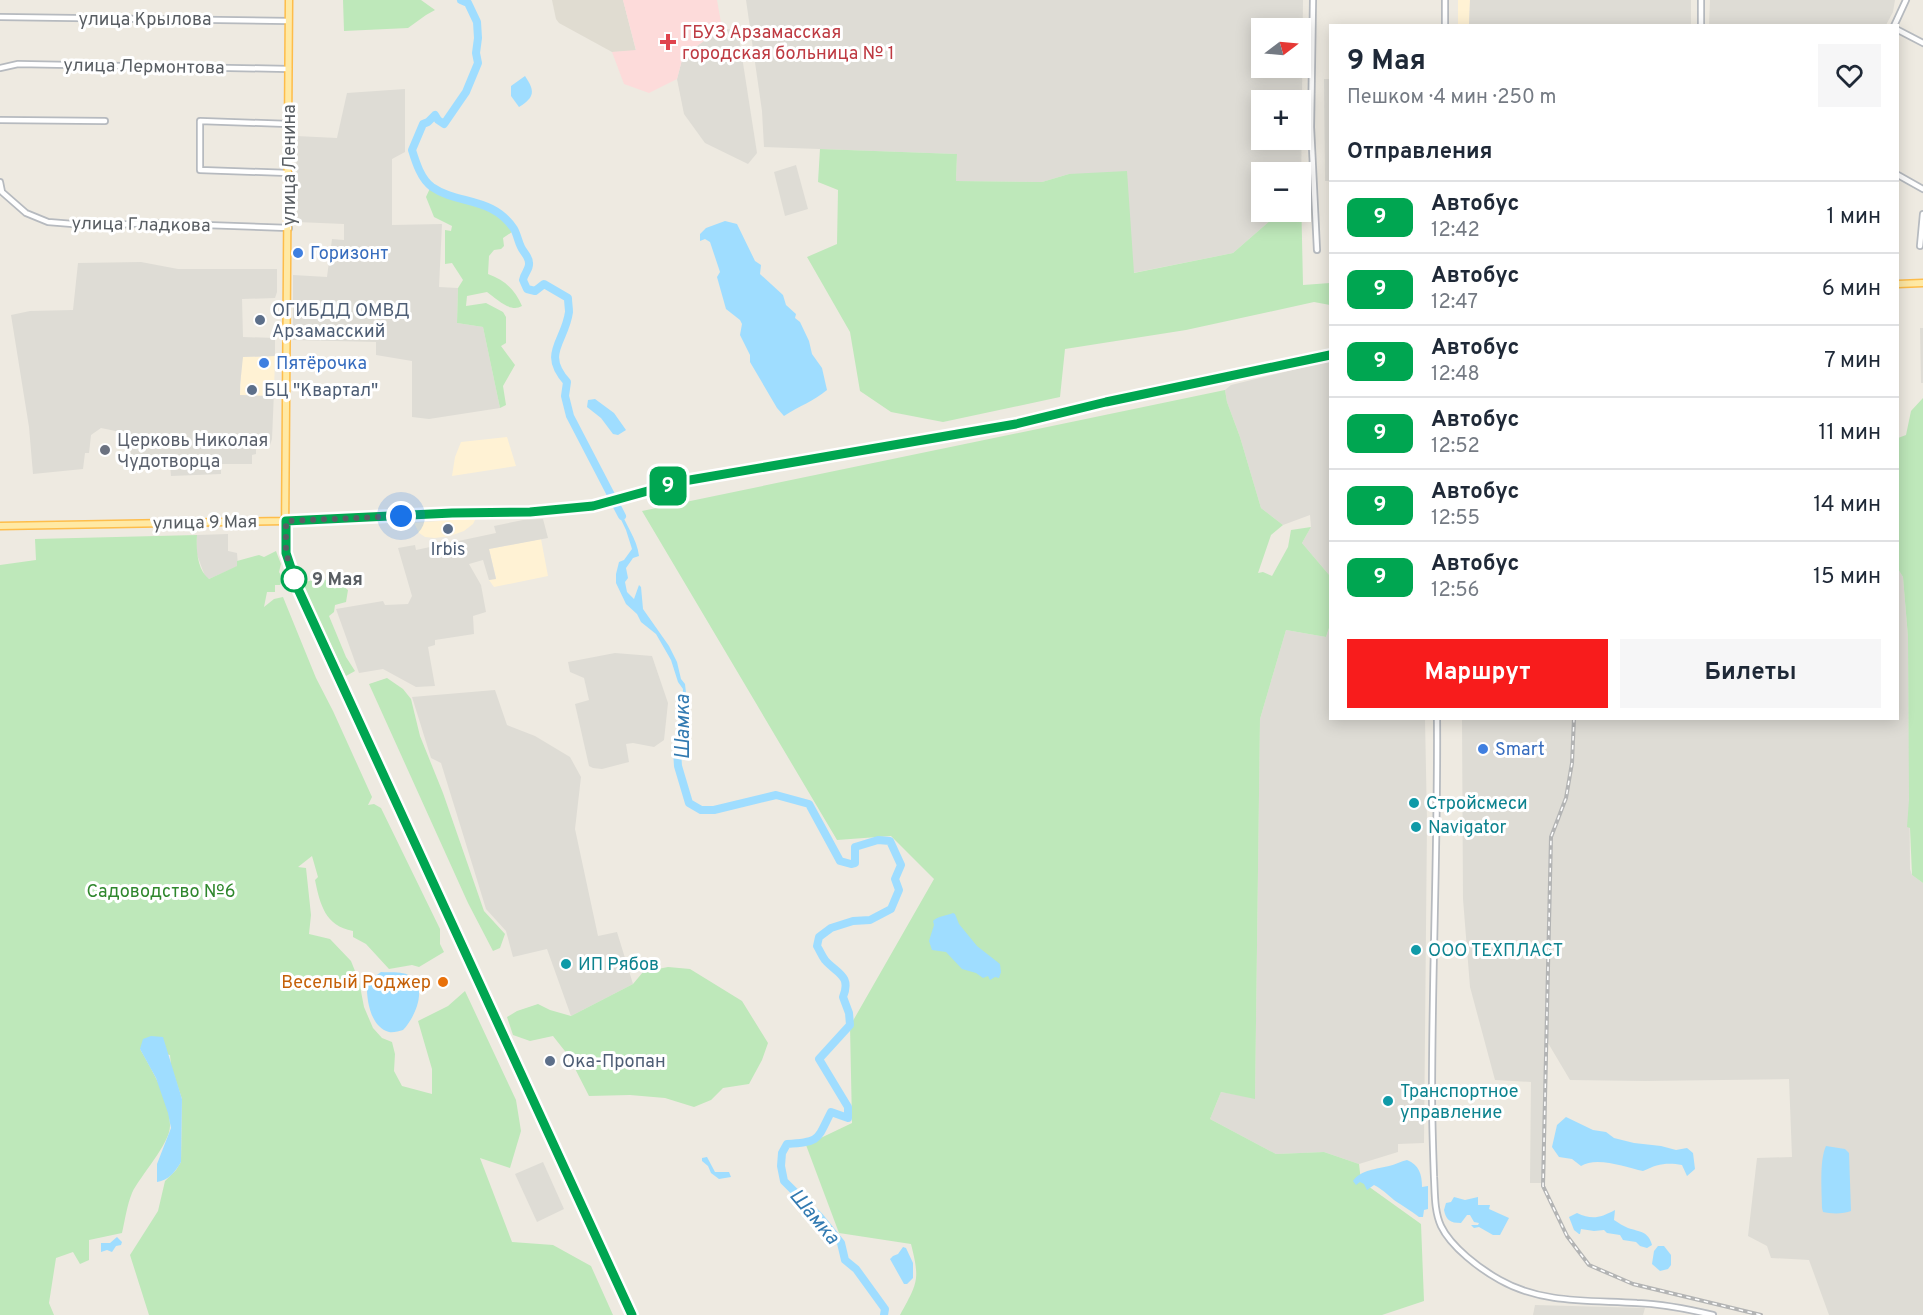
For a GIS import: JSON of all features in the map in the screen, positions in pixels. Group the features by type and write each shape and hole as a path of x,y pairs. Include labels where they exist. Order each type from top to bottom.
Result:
{"main road":[{"name":"улица Ленина","path":"289,0 286,553 298,589 632,1315"},
{"path":"1899,284 1923,283"},
{"name":"улица 9 Мая","path":"0,526 286,521 580,508 609,503 684,481 1016,424 1106,402 1329,355"}],"street":[{"path":"1313,0 1311,127 1317,250"},
{"path":"1445,0 1445,24"},
{"path":"1701,0 1701,24"},
{"path":"1895,24 1906,0"},
{"name":"улица Крылова","path":"0,17 289,21"},
{"path":"1899,31 1923,43"},
{"name":"улица Лермонтова","path":"0,68 18,64 289,69"},
{"path":"0,120 105,121"},
{"path":"289,124 200,121 200,170 289,173"},
{"path":"1899,176 1923,189"},
{"name":"улица Гладкова","path":"0,182 2,192 26,213 48,222 98,226 147,223 289,228"},
{"path":"1920,246 1923,214"},
{"path":"1437,720 1436,910 1432,1048 1436,1209 1441,1226 1461,1252 1480,1268 1502,1282 1546,1297 1572,1301 1662,1305 1713,1315"}],"shaded area":[{"path":"552,0 623,0 636,51 612,52 559,23"},
{"name":"ГБУЗ Арзамасская городская больница № 1","path":"623,0 717,0 722,28 683,56 677,79 649,93 624,84 612,52 636,50"},
{"path":"746,0 1303,0 1303,18 1251,18 1251,78 1302,78 1302,90 1251,90 1251,150 1301,150 1301,162 1251,162 1251,222 1269,222 1233,253 1133,273 1069,174 1042,182 956,181 957,154 764,147 762,111"},
{"path":"1458,0 1470,0 1469,24 1458,24"},
{"path":"1470,0 1691,0 1691,24 1469,24"},
{"path":"1710,0 1895,0 1893,12 1887,24 1709,24"},
{"path":"722,28 738,31 757,153 748,164 705,143 684,114 677,79 683,56"},
{"path":"1324,79 1329,79 1329,181 1325,181"},
{"path":"405,89 405,152 392,159 392,225 442,224 439,287 458,288 457,323 483,327 500,408 429,419 412,417 412,361 376,355 376,342 293,340 293,275 327,277 332,239 344,240 344,224 297,222 296,136 337,138 347,93"},
{"path":"796,165 808,209 785,216 774,172"},
{"path":"141,262 178,269 277,269 275,298 242,299 243,337 275,338 275,356 243,357 240,385 240,395 266,396 274,392 270,445 256,446 256,454 252,455 252,464 221,464 221,474 171,476 170,465 131,465 130,434 101,428 91,435 89,453 85,453 83,469 33,474 29,427 11,315 30,311 73,310 78,263"},
{"path":"1920,328 1923,328 1923,383 1921,383"},
{"path":"275,356 274,392 266,396 240,395 242,357"},
{"path":"1329,361 1329,575 1302,543 1311,527 1310,515 1283,525 1261,508 1227,402 1225,390 1231,385"},
{"path":"507,437 516,466 452,476 455,457 461,442"},
{"path":"476,518 473,524 464,531 435,538 425,537 419,533 414,523"},
{"path":"543,519 548,538 489,549 496,579 489,580 483,560 469,564 481,585 486,612 473,616 474,634 435,640 435,645 428,647 435,686 416,687 383,669 359,673 336,609 383,601 385,605 408,604 412,596 398,548 415,545 416,550 496,533 494,526 523,520"},
{"path":"228,534 228,551 237,553 238,566 209,579 206,578 196,552 197,535"},
{"path":"541,539 548,576 494,587 489,580 496,578 489,549"},
{"path":"1899,571 1903,577 1908,637 1910,869 1912,875 1923,883 1923,1315 1829,1315 1809,1260 1771,1258 1767,1246 1748,1236 1757,1158 1792,1157 1789,1079 1570,1080 1548,1043 1545,1183 1530,1183 1531,1082 1495,1080 1470,987 1463,899 1462,720 1899,720"},
{"path":"1329,629 1329,720 1425,720 1427,821 1424,1143 1398,1144 1398,1152 1359,1164 1324,1152 1276,1154 1210,1119 1221,1092 1255,1098 1260,719 1286,630 1326,637"},
{"path":"615,653 652,656 668,703 664,740 654,747 626,744 629,762 602,769 593,768 589,766 575,704 589,700 584,678 570,672 568,662"},
{"path":"495,690 507,725 535,736 570,757 581,777 575,829 598,936 617,932 633,984 571,1016 547,949 513,957 506,931 486,909 441,763 431,758 412,697"},
{"path":"543,1162 564,1209 537,1222 515,1174"},
{"path":"1535,1305 1645,1308 1643,1315 1533,1315"}],"green space":[{"path":"343,0 421,0 435,10 408,28 344,31"},
{"path":"820,149 957,154 956,181 1042,182 1069,174 1127,171 1134,273 1233,253 1269,222 1302,222 1303,285 1329,283 1329,305 1314,302 1186,330 1065,349 1060,397 943,422 891,412 860,391 850,332 807,257 837,244 838,190 818,182"},
{"path":"431,186 448,194 481,203 505,219 515,230 503,238 504,246 501,249 494,250 489,256 488,274 509,286 522,306 513,308 508,306 487,292 467,296 466,306 486,303 503,312 506,317 506,343 501,346 515,365 503,386 506,405 500,408 483,327 457,323 458,288 463,280 452,263 445,264 445,230 451,231 452,226 434,217 426,197"},
{"path":"1225,390 1261,508 1283,525 1271,535 1258,573 1263,572 1272,576 1288,547 1291,530 1311,527 1302,543 1329,575 1329,628 1326,637 1286,630 1260,719 1255,1099 1221,1092 1210,1119 1276,1154 1324,1152 1359,1164 1361,1181 1421,1224 1424,1301 1382,1315 900,1315 916,1281 916,1266 911,1244 839,1233 806,1145 852,1123 850,1026 934,879 891,836 837,840 642,511"},
{"path":"1923,398 1923,883 1912,875 1910,828 1907,827 1909,800 1908,637 1903,577 1899,571 1899,438 1906,435 1911,411"},
{"name":"Садоводство №6","path":"197,535 200,565 209,579 237,566 237,561 259,555 264,557 276,551 281,564 279,572 283,579 280,585 275,585 275,592 267,592 264,607 274,599 283,597 316,678 372,797 368,805 374,804 381,808 440,929 440,944 444,952 419,967 412,965 389,969 366,944 353,937 353,931 336,924 325,913 317,889 315,880 318,877 312,856 298,867 306,868 311,915 309,934 330,939 351,961 359,981 364,1007 373,1028 382,1038 392,1042 395,1054 394,1071 402,1086 432,1094 432,1069 418,1021 448,1006 465,991 516,1100 521,1131 510,1168 480,1158 512,1242 553,1245 591,1266 613,1315 149,1315 130,1255 158,1211 165,1181 181,1162 182,1099 171,1066 170,1055 140,1049 164,1096 170,1125 161,1150 132,1193 122,1233 89,1240 89,1260 80,1264 73,1252 56,1258 49,1303 54,1315 0,1315 0,565 36,560 35,539"},
{"path":"322,577 348,590 346,602 335,605 334,612 329,616 346,657 355,671 346,676 303,587 304,583"},
{"path":"387,678 403,689 411,699 420,736 443,793 484,911 505,934 500,948 493,951 468,903 369,684"},
{"path":"668,967 690,969 742,1001 768,1043 749,1084 723,1088 711,1100 694,1107 665,1098 630,1095 589,1096 568,1055 553,1036 530,1041 513,1035 507,1017 517,1011 538,1004 571,1016 633,984 643,972"}],"water":[{"path":"525,76 532,93 531,97 519,107 511,96 511,86"},
{"path":"725,221 737,224 755,261 761,265 760,274 783,295 786,305 796,314 795,318 800,322 809,341 812,354 822,368 827,390 784,416 750,362 750,355 740,335 742,324 740,320 726,309 717,277 720,272 710,242 705,239 700,241 700,234 706,228"},
{"path":"595,399 614,413 626,430 618,435 613,434 601,418 587,407 588,400"},
{"path":"620,508 636,543 639,556 633,558 626,568 627,592 634,599 639,585 641,587 643,609 669,646 685,684 687,702 682,734 679,729 683,689 678,682 671,660 656,634 641,622 637,614 626,604 616,583 619,562 624,560 632,549 616,509"},
{"path":"953,913 977,946 1000,964 999,978 995,977 990,980 988,976 983,978 976,973 962,969 946,952 932,950 929,941 933,921"},
{"path":"381,972 406,974 417,984 419,997 415,1012 403,1030 391,1032 383,1029 377,1024 370,1011 367,982"},
{"path":"151,1036 163,1037 182,1099 181,1162 171,1175 157,1182 157,1164 171,1128 156,1078 140,1049 143,1039"},
{"path":"1566,1117 1593,1130 1606,1132 1614,1138 1676,1150 1687,1148 1693,1153 1695,1169 1687,1176 1682,1165 1677,1164 1662,1164 1643,1171 1603,1162 1587,1163 1581,1166 1572,1159 1559,1157 1552,1147 1557,1125"},
{"path":"1826,1146 1845,1149 1849,1153 1851,1211 1845,1213 1823,1212 1822,1168"},
{"path":"707,1157 715,1172 729,1172 731,1177 719,1179 711,1173 702,1161 702,1158"},
{"path":"1407,1160 1419,1170 1422,1187 1428,1186 1428,1209 1424,1210 1423,1217 1419,1217 1374,1185 1367,1190 1364,1184 1360,1182 1356,1185 1353,1181 1364,1172"},
{"path":"1454,1197 1465,1200 1478,1197 1478,1205 1490,1205 1489,1209 1509,1218 1500,1235 1493,1235 1479,1227 1474,1228 1471,1225 1479,1223 1474,1222 1470,1215 1467,1215 1461,1223 1449,1220 1444,1210 1446,1203 1451,1202"},
{"path":"1615,1210 1614,1220 1640,1231 1646,1235 1652,1245 1647,1248 1640,1246 1636,1242 1623,1240 1620,1235 1607,1233 1604,1230 1581,1229 1579,1234 1574,1230 1569,1217 1577,1213 1587,1217 1596,1217"},
{"path":"117,1237 122,1242 121,1245 116,1246 112,1252 107,1250 101,1252 101,1243 110,1243"},
{"path":"1658,1246 1664,1246 1671,1255 1671,1265 1668,1269 1660,1271 1652,1264 1654,1251"},
{"path":"903,1247 906,1248 913,1263 913,1278 907,1284 904,1284 890,1259"}],"waterway":[{"name":"Шамка","path":"461,0 468,3 477,22 478,63 466,92 444,124 435,115 423,124 412,150 422,175 432,187 453,197 485,206 505,218 514,229 529,261 529,267 523,280 527,289 535,291 544,284 568,298 569,312 557,347 556,363 559,372 567,382 565,396 570,416 622,516"},
{"name":"Шамка","path":"682,722 677,750 678,766 689,803 701,810 714,810 776,795 809,804 840,861 855,863 855,847 878,840 890,841 901,865 895,879 899,890 891,909 870,920 853,921 831,928 819,937 817,946 823,957 842,975 846,984 843,997 849,1013 850,1025 819,1059 848,1107 848,1118 831,1112 816,1138 806,1142 787,1144 782,1153 781,1166 784,1181 819,1216 841,1243 845,1260 856,1269 885,1309 884,1315"}],"railway":[{"path":"1574,720 1572,763 1566,798 1551,837 1543,1186 1567,1236 1589,1265 1633,1284 1761,1315"}],"bus line":[{"name":"9","path":"632,1315 298,589 286,553 286,521 452,513 530,512 593,506 684,481 1016,424 1106,402 1329,355"}],"place":[{"name":"ГБУЗ Арзамасская городская больница № 1","path":"668,42"},
{"name":"Горизонт","path":"298,253"},
{"name":"ОГИБДД ОМВД Арзамасский","path":"260,320"},
{"name":"Пятёрочка","path":"264,363"},
{"name":"БЦ \"Квартал\"","path":"252,390"},
{"name":"Церковь Николая Чудотворца","path":"105,450"},
{"name":"Irbis","path":"448,529"},
{"name":"9 Мая","path":"294,579"},
{"name":"Smart","path":"1483,749"},
{"name":"Стройсмеси","path":"1414,803"},
{"name":"Navigator","path":"1416,827"},
{"name":"ООО ТЕХПЛАСТ","path":"1416,950"},
{"name":"ИП Рябов","path":"566,964"},
{"name":"Веселый Роджер","path":"443,982"},
{"name":"Ока-Пропан","path":"550,1061"},
{"name":"Транспортное управление","path":"1388,1101"}],"route":[{"path":"294,579 286,553 286,521 401,516"}]}
